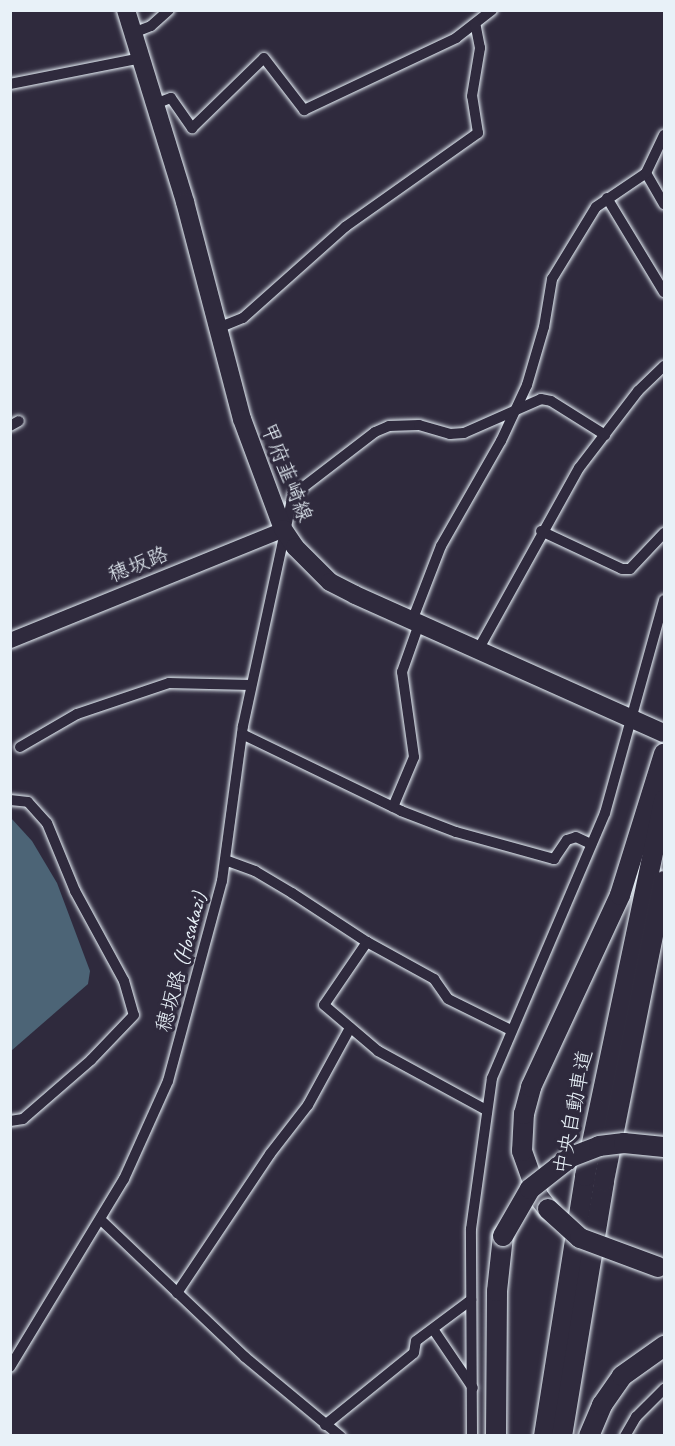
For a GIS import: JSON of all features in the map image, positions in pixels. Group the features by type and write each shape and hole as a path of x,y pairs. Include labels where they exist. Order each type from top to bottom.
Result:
{"highway":[{"path":"661,1268 580,1238 548,1209 538,1196 522,1151 529,1096 620,895 664,754"},
{"name":"中央自動車道","path":"544,1436 585,1176 664,800"},
{"name":"中央自動車道","path":"562,1436 606,1170 664,881"},
{"path":"496,1436 497,1291 503,1236 530,1189 571,1157 599,1146 624,1143 664,1147"},
{"path":"589,1436 602,1405 622,1376 664,1346"}],"main road":[{"name":"甲府韮崎線","path":"126,10 155,104 242,419 283,529 310,565 330,582 664,733"},
{"name":"穂坂路","path":"10,640 283,529"}],"street":[{"path":"133,33 151,26 169,10"},
{"path":"155,104 171,98 192,128 264,58 304,110 456,38 492,10"},
{"path":"218,328 243,318 345,227 478,134 472,96 480,48 475,23"},
{"path":"10,84 141,58"},
{"path":"393,807 414,757 402,672 415,622 441,546 514,412 544,327 552,279 596,207 607,198 634,184 646,173 664,135"},
{"path":"653,155 664,161"},
{"path":"646,173 664,204"},
{"path":"607,198 664,292"},
{"path":"478,650 541,531 579,468 638,391 664,366"},
{"name":"穂坂路 (Hosakazi)","path":"10,1367 124,1179 168,1081 187,1020 225,860 251,685 283,529 293,495 302,484 375,432 401,424 450,434 464,433 541,399 551,401 605,435"},
{"path":"541,531 622,569 630,569 664,533"},
{"path":"472,1436 474,1389 471,1228 492,1078 511,1030 543,965 605,813 636,720 664,600"},
{"path":"21,747 77,714 169,683 251,685"},
{"path":"242,734 393,807 456,831 554,859 567,840 576,837 591,844"},
{"path":"10,800 28,802 47,823 75,891 124,981 134,1015 91,1060 23,1119 10,1121"},
{"path":"225,860 255,870 367,942 434,979 448,999 511,1030"},
{"path":"367,942 324,1005 378,1052 486,1110"},
{"path":"177,1293 270,1154 308,1105 350,1028"},
{"path":"101,1220 177,1293 340,1436"},
{"path":"325,1425 414,1353 416,1341 471,1300"},
{"path":"433,1329 474,1389"},
{"path":"625,1436 636,1417 664,1389"}],"water":[{"path":"11,818 32,841 57,883 90,971 88,984 11,1051"}]}
